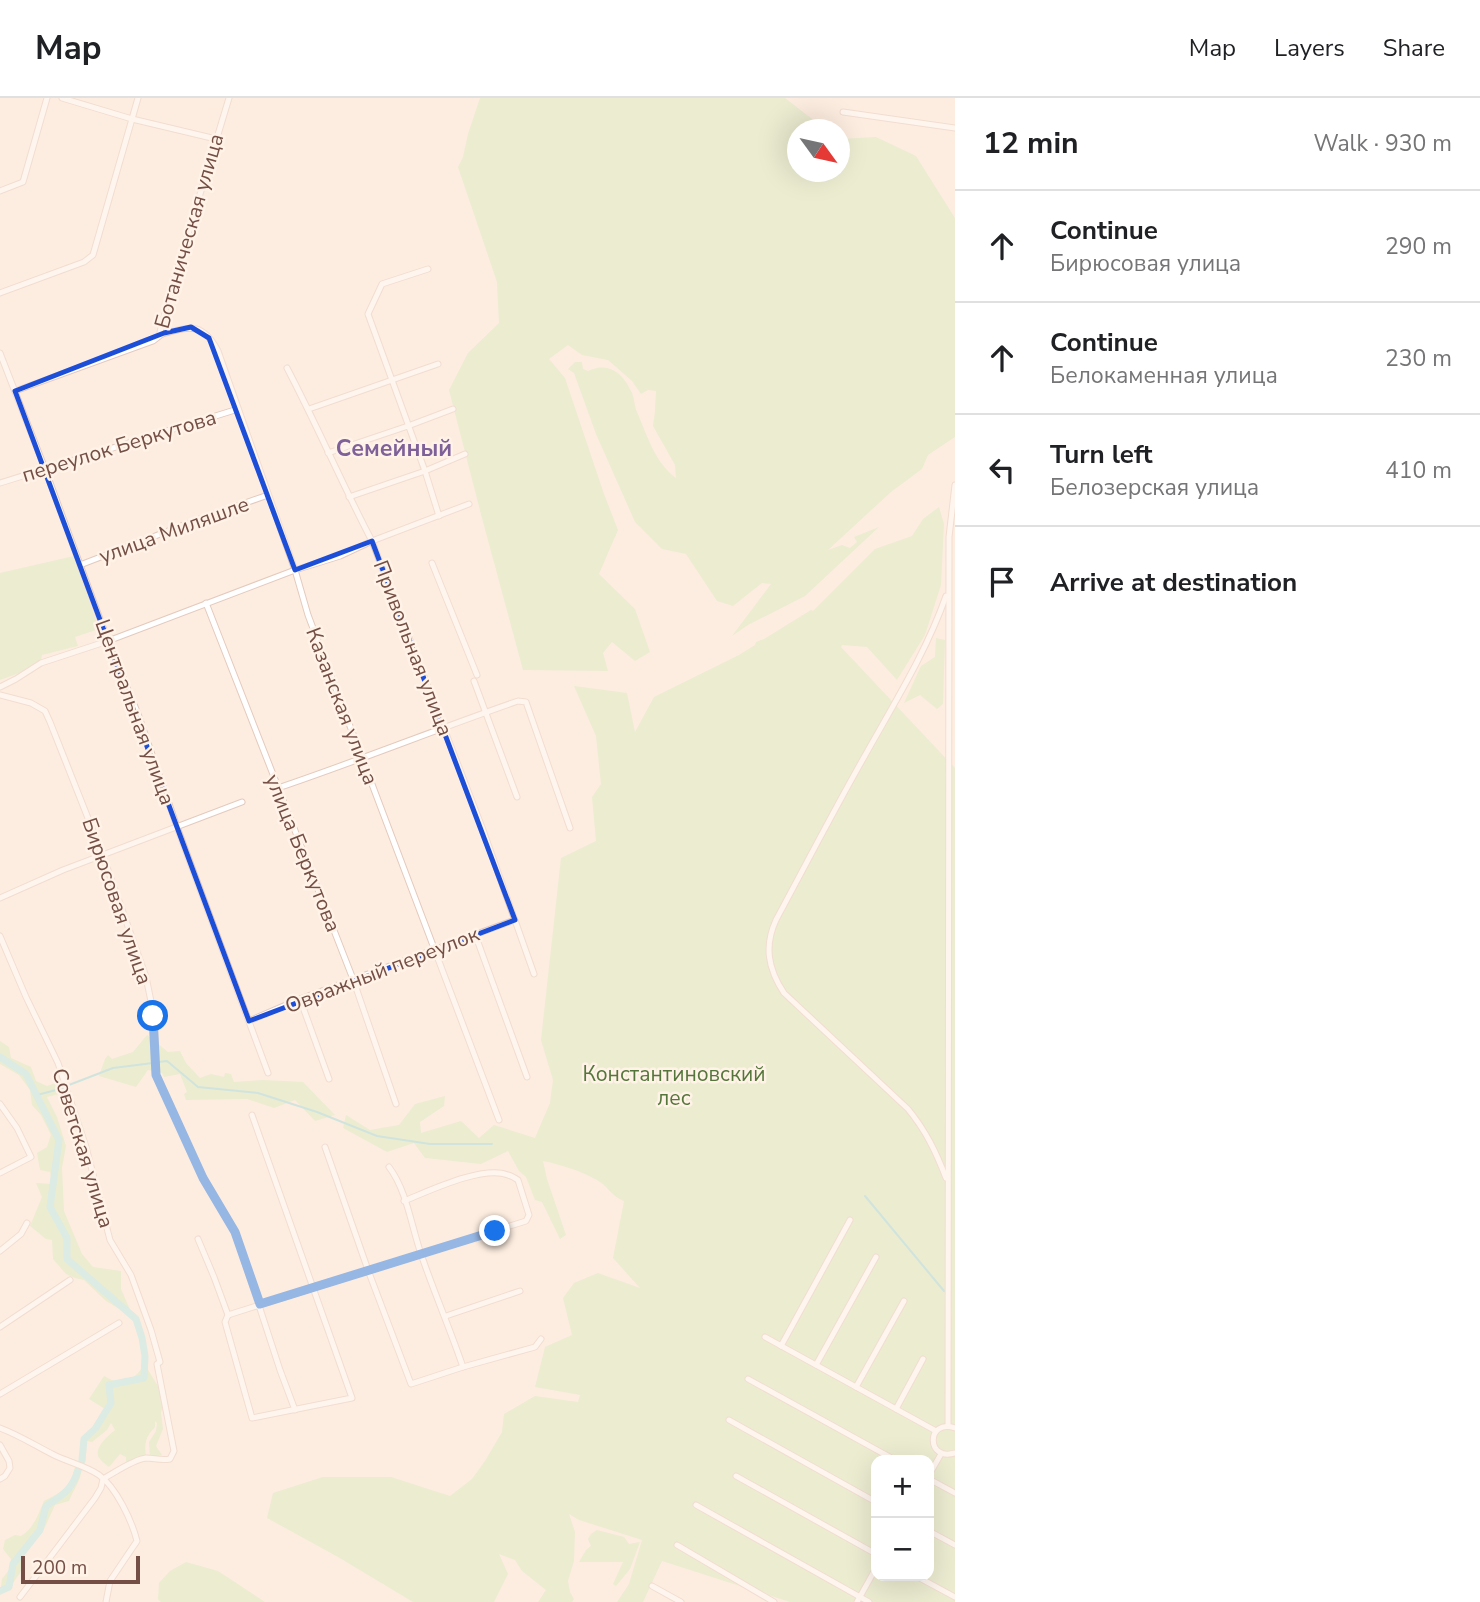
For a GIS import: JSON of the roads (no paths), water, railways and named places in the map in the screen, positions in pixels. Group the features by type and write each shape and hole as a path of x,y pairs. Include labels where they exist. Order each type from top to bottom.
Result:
{"street":[{"path":"0,191 23,182 47,98"},
{"path":"62,98 132,119 216,139"},
{"path":"0,293 84,262 93,255 138,98"},
{"name":"Ботаническая улица","path":"15,391 153,341 162,334 160,332 166,307 229,98"},
{"path":"844,112 955,128"},
{"path":"428,269 382,284 368,314 439,516"},
{"name":"Казанская улица","path":"162,334 191,327 200,330 218,351 295,570 308,615 499,1121"},
{"name":"Центральная улица","path":"0,353 138,714 268,1073"},
{"path":"309,409 438,364"},
{"path":"287,368 372,541 469,504"},
{"name":"переулок Беркутова","path":"0,483 238,409"},
{"path":"328,453 453,409"},
{"path":"349,498 465,454"},
{"path":"948,1426 948,589 949,537 955,485"},
{"name":"улица Миляшле","path":"80,565 268,495"},
{"name":"Привольная улица","path":"0,687 41,663 340,556 372,541 534,974"},
{"path":"432,563 517,797"},
{"path":"947,1181 922,1126 908,1109 784,993 776,982 768,952 770,934 776,920 916,665 937,622 948,589"},
{"name":"улица Беркутова","path":"206,603 354,979 396,1104"},
{"name":"Бирюсовая улица","path":"0,695 32,703 45,711 103,856 146,977 153,1016 156,1075 203,1178 235,1232 295,1410"},
{"path":"278,788 518,701 526,702 570,828"},
{"path":"0,898 63,870 242,802"},
{"name":"Овражный переулок","path":"249,1021 300,999 515,920"},
{"path":"475,934 527,1077"},
{"name":"Советская улица","path":"0,936 58,1063 86,1147 110,1240 131,1275 160,1362 157,1364 174,1451 170,1459 146,1458 103,1479"},
{"path":"300,999 329,1079"},
{"path":"0,1104 18,1128 31,1157 0,1174"},
{"path":"198,1239 228,1315 225,1322 252,1418 352,1398 252,1115"},
{"path":"325,1147 411,1384 535,1347 541,1339"},
{"path":"389,1167 397,1178 421,1255 463,1367"},
{"path":"228,1315 526,1221 529,1215 518,1180 506,1174 483,1174 465,1178 404,1201"},
{"path":"781,1346 850,1220"},
{"path":"0,1251 21,1234 27,1223"},
{"path":"816,1365 876,1257"},
{"path":"0,1327 70,1280"},
{"path":"446,1317 520,1291"},
{"path":"856,1387 904,1301"},
{"path":"0,1394 119,1324"},
{"path":"765,1337 936,1431"},
{"path":"896,1409 923,1359"},
{"path":"748,1379 886,1455"},
{"path":"729,1420 871,1499"},
{"path":"955,1428 943,1426 936,1431 933,1442 941,1454 955,1453"},
{"path":"0,1428 92,1471 110,1486 121,1503 137,1541 110,1581 106,1602"},
{"path":"0,1445 10,1468 0,1479"},
{"path":"934,1467 941,1454"},
{"path":"736,1476 871,1551"},
{"path":"20,1597 89,1506 101,1488 103,1479"},
{"path":"934,1480 955,1493"},
{"path":"696,1505 858,1600 869,1602"},
{"path":"934,1534 955,1545"},
{"path":"677,1545 774,1602"},
{"path":"858,1600 871,1577"},
{"path":"925,1581 955,1597"},
{"path":"652,1586 681,1602"}],"waterway":[{"path":"0,1057 26,1074 59,1140 50,1207 67,1238 67,1259 136,1319 142,1338 144,1378 109,1385 111,1403 95,1429 84,1439 82,1460"},
{"path":"158,1062 167,1061 198,1087 258,1093 317,1112 377,1136 430,1144 492,1144"},
{"path":"37,1095 113,1068 153,1063"},
{"path":"865,1196 944,1291"},
{"path":"0,1591 9,1587 13,1564 40,1530 46,1506 66,1491 73,1483 78,1470"}],"district":[{"name":"Семейный","path":"394,448"}],"park label":[{"name":"Константиновский лес","path":"674,1086"}]}
